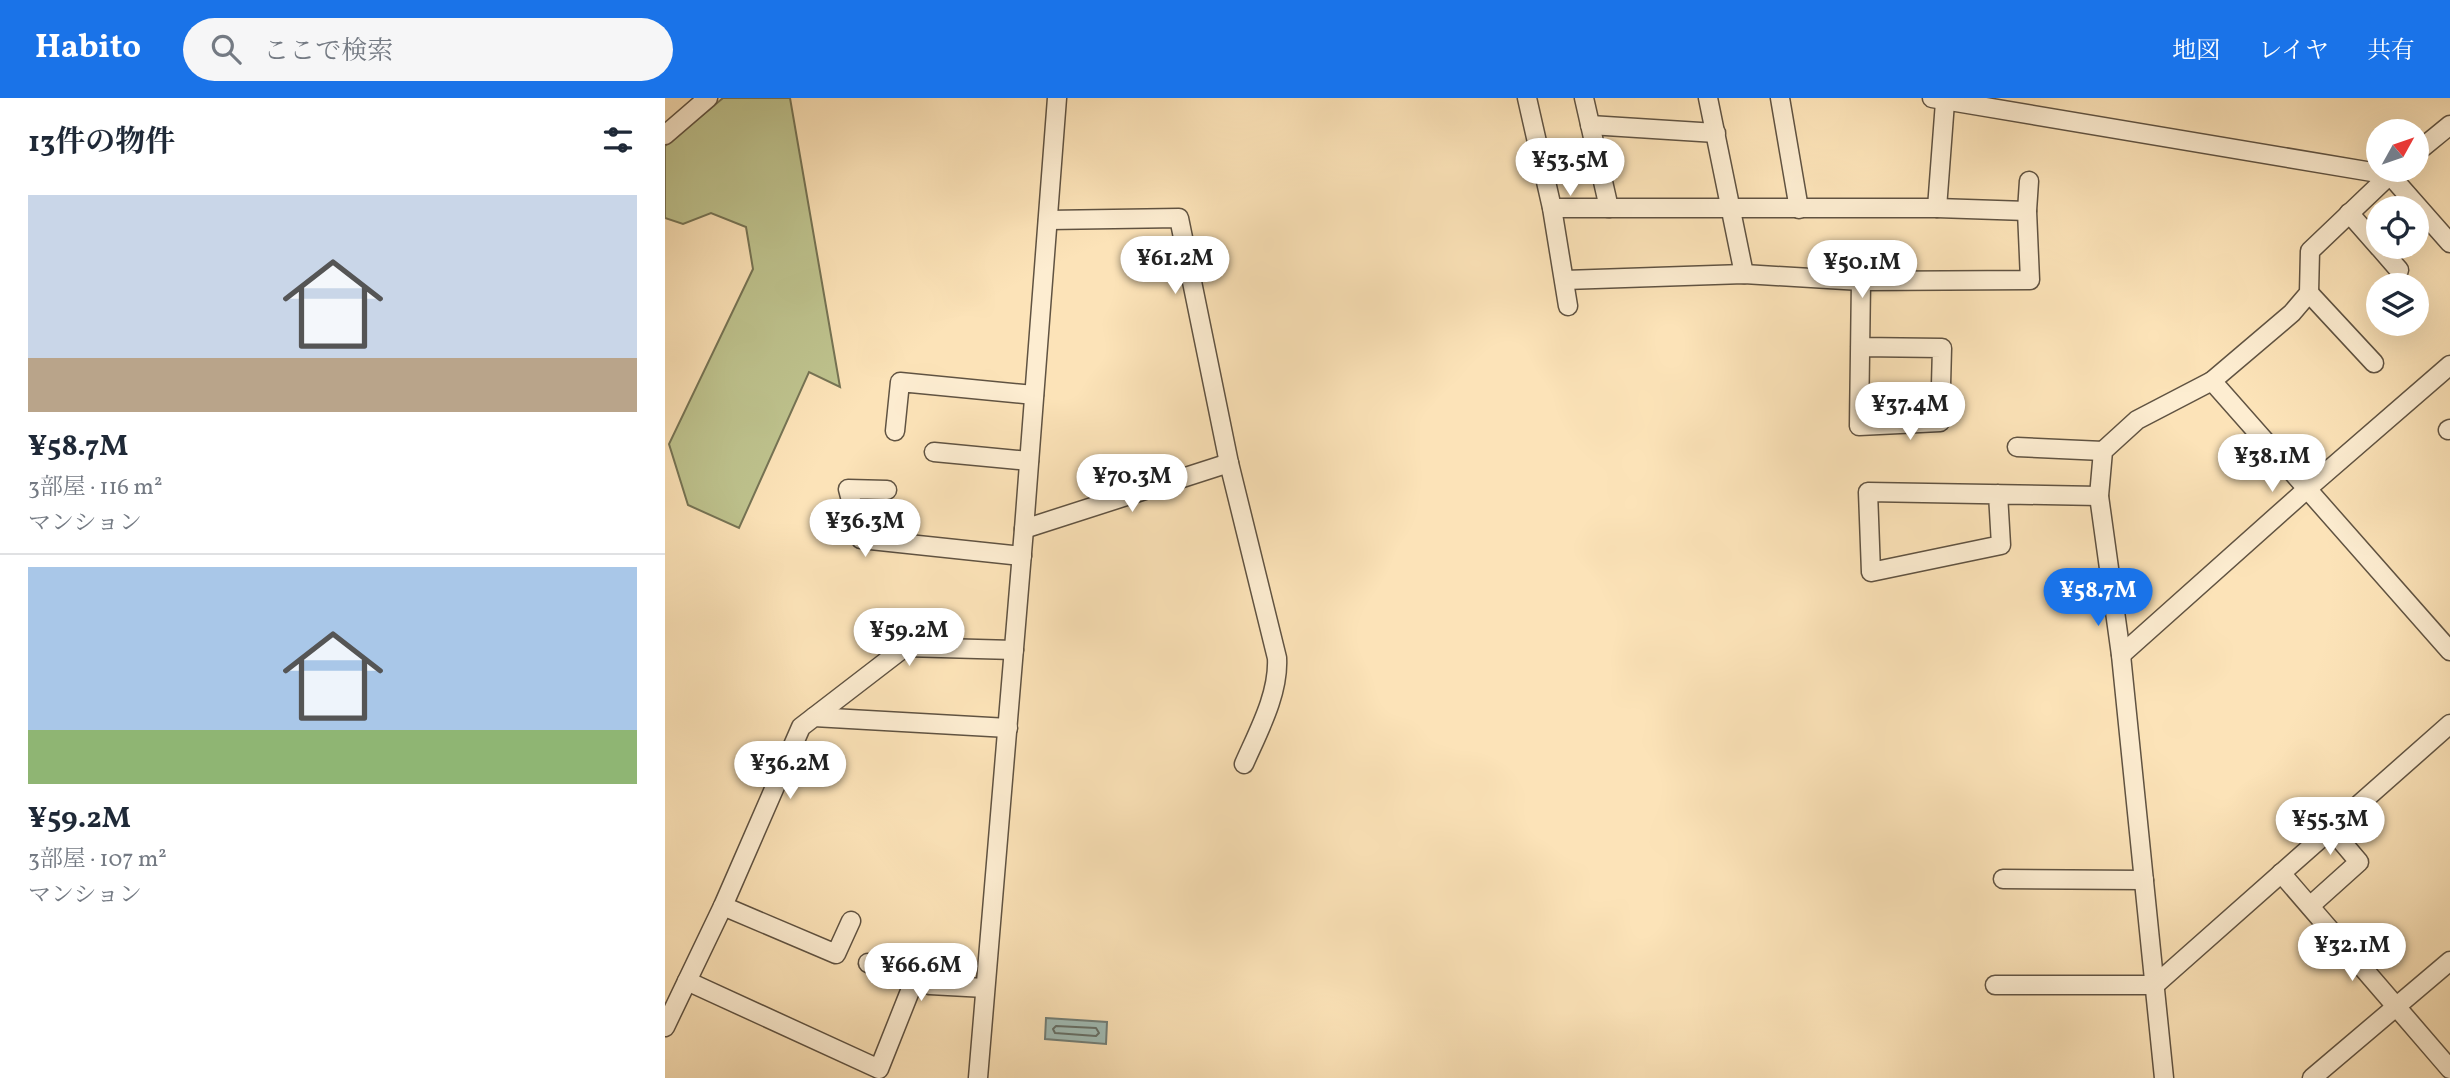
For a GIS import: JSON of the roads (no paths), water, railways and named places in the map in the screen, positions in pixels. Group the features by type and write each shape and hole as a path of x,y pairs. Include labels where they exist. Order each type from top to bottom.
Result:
{"street":[{"path":"665,135 708,98"},
{"path":"978,1078 1057,98"},
{"path":"1527,98 1552,208 1568,306"},
{"path":"1584,98 1609,208"},
{"path":"1708,98 1744,274"},
{"path":"1780,98 1799,209"},
{"path":"1937,208 1938,100 2366,168"},
{"path":"1590,125 1716,133"},
{"path":"2429,142 2450,125"},
{"path":"1565,280 1744,274 1861,281 2030,280 2027,211 2029,181"},
{"path":"2164,1078 2121,655 2099,496 2103,452 2137,420 2212,381 2292,313 2309,293 2310,251 2382,182"},
{"path":"2400,182 2450,243"},
{"path":"1552,208 1937,208 2027,211"},
{"path":"2349,213 2366,232"},
{"path":"1048,220 1179,218 1229,463 1277,658 1278,673 1260,728 1244,764"},
{"path":"2390,259 2399,270"},
{"path":"1860,347 1942,348 1940,422 1859,426 1860,347 1861,281"},
{"path":"2309,293 2374,363"},
{"path":"2121,655 2450,365"},
{"path":"2212,381 2450,651"},
{"path":"895,431 900,382 1034,395"},
{"path":"2017,447 2103,452"},
{"path":"934,452 1029,461"},
{"path":"1024,528 1229,463"},
{"path":"887,490 848,489 861,539 1022,555"},
{"path":"1998,494 2001,545 1871,572 1868,492 1998,494 2099,496"},
{"path":"665,1027 723,906 801,727 905,647 1014,650"},
{"path":"814,717 1008,728"},
{"path":"1995,985 2155,985 2450,724"},
{"path":"2310,906 2359,862 2332,829"},
{"path":"2281,873 2450,1069"},
{"path":"2003,879 2144,880"},
{"path":"723,906 836,954 851,921"},
{"path":"2312,1078 2450,961"},
{"path":"868,962 930,985 985,988"},
{"path":"687,981 879,1069 914,981"}],"water":[{"path":"1046,1018 1107,1022 1106,1044 1045,1039"}]}
